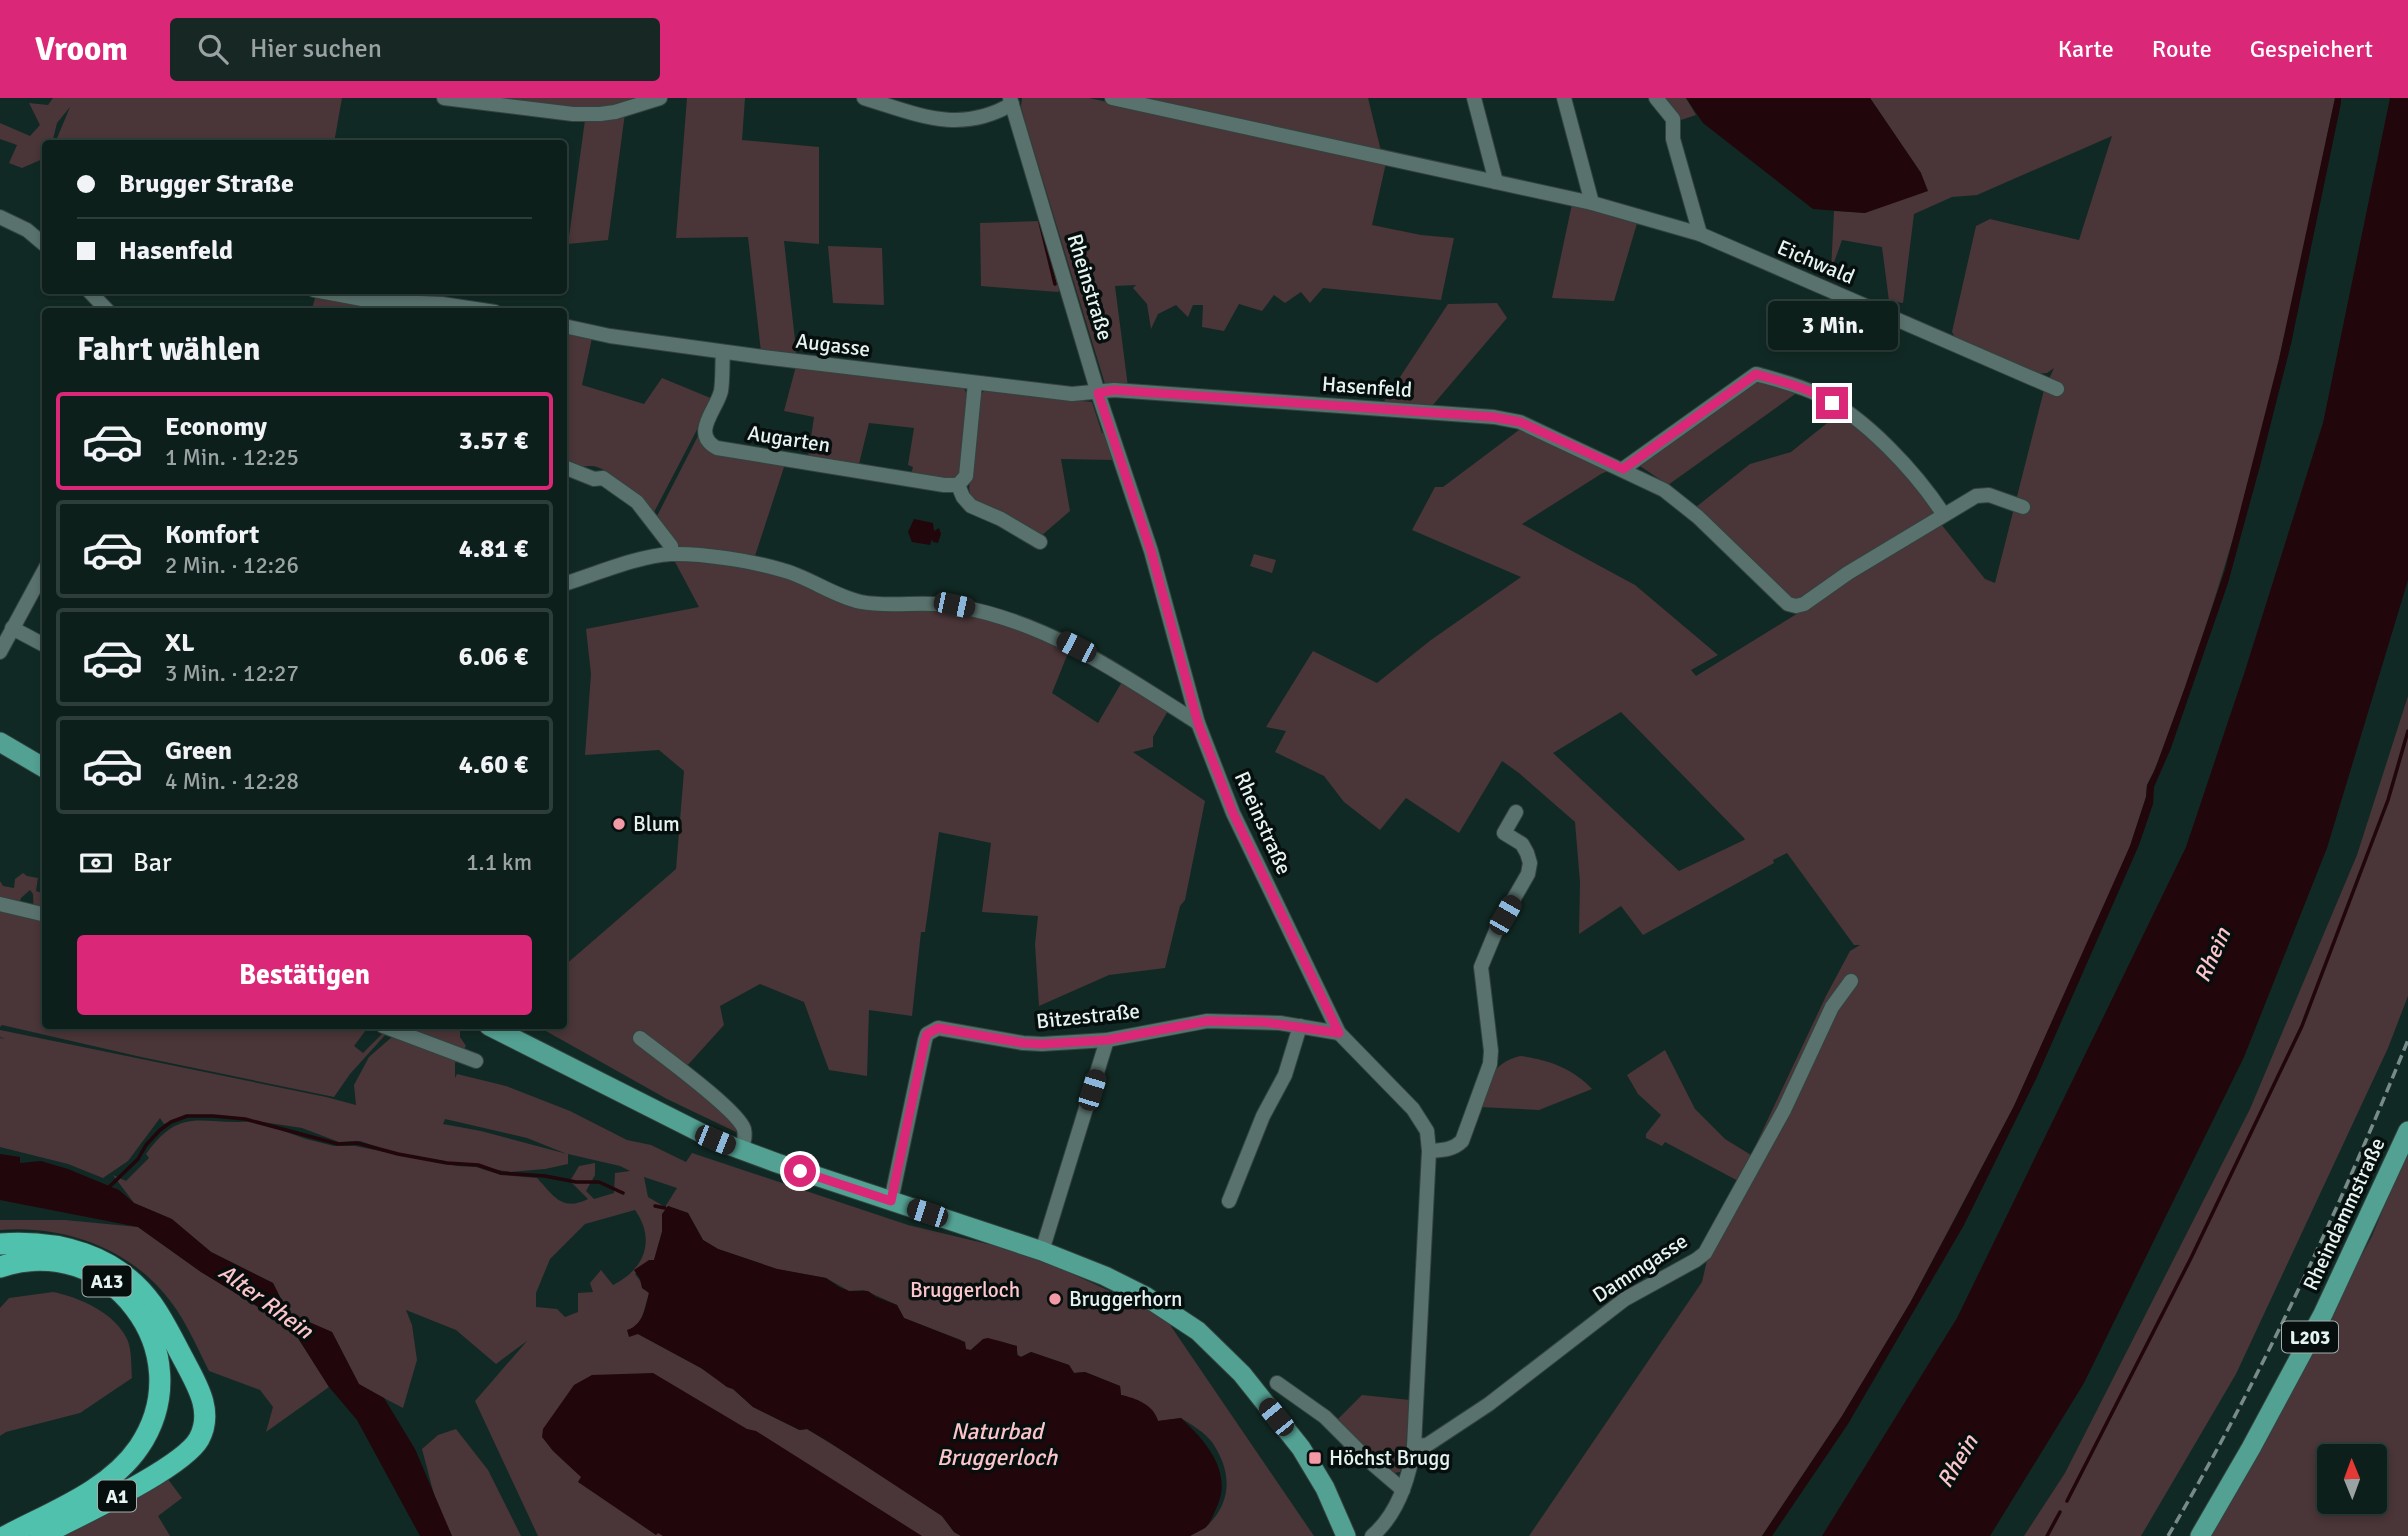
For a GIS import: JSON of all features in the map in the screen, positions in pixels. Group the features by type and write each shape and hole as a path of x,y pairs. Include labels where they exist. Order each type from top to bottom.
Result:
{"highway":[{"name":"A1","path":"0,1244 34,1243 71,1248 102,1260 124,1274 159,1314 205,1407 200,1437 183,1457 118,1496 43,1529"},
{"name":"A13","path":"0,1267 27,1261 60,1262 83,1269 107,1281 126,1297 142,1317 152,1338 160,1389 155,1415 144,1438 133,1455 103,1482 43,1529 3,1536 0,1529"}],"main road":[{"path":"0,742 42,767"},
{"path":"495,1029 655,1111 741,1150 1042,1251 1105,1276 1145,1296 1198,1331 1242,1374 1301,1448 1325,1488 1346,1536"},
{"name":"Rheindammstraße","path":"2200,1536 2323,1314 2408,1131"}],"street":[{"path":"444,98 573,114 615,112 660,98"},
{"path":"864,98 911,113 950,121 971,120 1000,111 1011,101"},
{"name":"Eichwald","path":"1112,98 1592,203 1700,234 2057,389"},
{"path":"1474,98 1496,182"},
{"path":"1564,98 1592,203"},
{"path":"1656,98 1673,119 1673,139 1700,234"},
{"name":"Rheinstraße","path":"1011,101 1098,393 1151,551 1198,723 1233,813 1339,1033 1413,1108 1427,1131 1429,1152 1414,1446 1403,1490 1390,1516 1373,1536"},
{"path":"0,217 42,240"},
{"path":"93,294 105,308"},
{"path":"335,294 373,301 468,308"},
{"name":"Augasse","path":"567,327 610,336 723,352 1072,394 1098,393"},
{"name":"Augarten","path":"723,352 721,391 707,419 705,430 711,445 849,470 958,485"},
{"path":"1623,469 1756,374 1819,395 1846,411 1886,445 1925,485 1944,515"},
{"path":"975,383 967,476 958,485 971,506 1001,519 1040,542"},
{"name":"Hasenfeld","path":"1098,393 1114,390 1493,417 1520,422 1664,490 1690,510 1788,604 1796,606 1804,604 1848,573 1976,496 1989,495 2023,507"},
{"path":"567,468 594,479 603,478 637,502 671,546 671,554"},
{"path":"567,583 671,554 746,562 784,570 860,602 954,605 1006,617 1051,634 1091,654 1198,723"},
{"path":"0,652 42,574"},
{"path":"12,628 42,644"},
{"path":"1429,1152 1443,1151 1462,1141 1487,1077 1491,1051 1480,967 1498,926 1528,874 1530,863 1521,845 1504,833 1516,812"},
{"path":"0,904 42,914"},
{"name":"Dammgasse","path":"1414,1446 1427,1445 1479,1410 1625,1299 1696,1260 1705,1252 1784,1110 1832,1007 1851,981"},
{"name":"Bitzestraße","path":"891,1201 927,1034 938,1028 1023,1043 1107,1040 1207,1021 1247,1020 1339,1033"},
{"path":"1228,1200 1285,1075 1300,1026"},
{"path":"391,1029 476,1061"},
{"path":"640,1038 722,1103 739,1121 746,1137 741,1150"},
{"path":"1042,1251 1107,1040"},
{"path":"1278,1383 1325,1417 1403,1490"}],"green space":[{"path":"53,98 342,98 335,140 56,140 70,107 57,123 53,140 42,140 42,159 22,168 9,163 17,145 0,139 0,123 30,136 40,125 29,103 48,105"},
{"path":"494,98 645,98 607,106 570,107"},
{"path":"687,98 745,98 742,140 819,147 819,244 784,241 797,358 761,352 748,237 676,238"},
{"path":"1022,98 1089,98 1386,163 1372,225 1421,235 1454,238 1441,300 1323,288 1310,303 1301,292 1285,303 1274,295 1262,311 1239,304 1224,331 1202,327 1203,305 1193,305 1188,317 1176,305 1158,314 1151,329 1147,304 1133,288 1136,285 1115,286 1128,387 1105,384 1026,125 1021,107"},
{"path":"1142,98 1368,98 1381,151"},
{"path":"1660,98 1686,98 1696,115 1681,120"},
{"path":"1870,98 2335,98 2276,371 2242,507 2176,714 2147,785 2146,797 2130,846 2014,1106 1910,1303 1842,1416 1762,1536 1529,1536 1702,1282 1708,1256 1740,1182 1665,1142 1662,1146 1646,1138 1646,1134 1661,1115 1638,1094 1627,1075 1665,1050 1695,1109 1725,1139 1751,1155 1826,996 1850,951 1860,945 1854,945 1787,853 1773,860 1774,863 1643,935 1621,906 1579,934 1580,882 1575,822 1502,761 1459,833 1406,798 1380,830 1344,802 1324,776 1275,752 1286,731 1266,727 1313,651 1377,683 1431,640 1521,577 1412,530 1435,487 1443,487 1523,427 1612,469 1522,524 1635,585 1718,655 1691,670 1696,676 1803,610 1863,569 1941,524 1985,579 1995,583 2044,390 2054,368 2047,373 2034,374 1956,339 1952,332 1976,226 1990,219 2079,240 2112,136 1977,195 1952,197 1914,214 1903,303 1889,301 1882,247 1842,240 1831,271 1834,211 1865,213 1921,173","holes":["1621,712 1745,839 1679,871 1553,753"]},
{"path":"625,113 608,240 568,244 585,120"},
{"path":"1572,204 1638,220 1614,301 1552,298"},
{"path":"1041,221 1061,288 1058,292 981,286 980,223"},
{"path":"828,246 882,248 884,305 833,303"},
{"path":"316,295 437,308 312,308"},
{"path":"1497,303 1507,318 1432,406 1383,403 1448,304"},
{"path":"567,332 592,338 582,385 644,404 662,378 713,399 652,516 607,472 591,466 576,468 567,465"},
{"path":"796,366 964,388 967,395 960,473 954,480 911,475 913,467 908,465 914,428 869,423 859,464 808,458 814,417 784,411"},
{"path":"1766,382 1798,392 1668,485 1640,466 1750,384"},
{"path":"986,390 1092,402 1102,433 1106,432 1114,460 1061,459 1070,511 1041,536 971,499 969,488 980,394"},
{"path":"1841,412 1905,470 1937,512 1803,600 1786,597 1696,507 1750,464 1791,452"},
{"path":"699,434 703,442 785,464 754,559 675,547 655,520"},
{"path":"1254,554 1276,560 1272,573 1250,566"},
{"path":"674,560 760,569 911,608 978,614 1070,648 1052,693 1098,723 1123,680 1169,709 1153,737 1153,747 1133,752 1205,801 1185,900 1180,906 1165,968 1109,975 1039,1006 1035,944 1038,916 982,912 991,843 939,832 925,932 921,932 912,1016 869,1010 867,1076 829,1070 804,1002 760,984 720,1006 724,1025 686,1067 638,1033 632,1038 705,1094 738,1129 736,1132 667,1099 542,1029 567,1029 567,963 676,869 684,771 659,750 585,755 591,674 586,629 699,607"},
{"path":"2408,696 2408,996 2388,1048 2236,1374 2141,1536 2024,1536 2065,1473 2250,1109 2357,855"},
{"path":"23,873 38,878 36,891 42,893 42,1029 367,1029 354,1046 363,1053 385,1031 386,1034 350,1074 334,1097 2,1025 0,1027 0,911 4,911 0,906 0,881 3,886 14,888 15,879","holes":["30,890 33,894 34,920 22,917 18,907 21,898"]},
{"name":"Bruggerloch","path":"401,1029 460,1029 460,1037 466,1046 455,1063 455,1078 457,1074 506,1086 570,1111 627,1140 651,1145 686,1162 692,1153 908,1225 1029,1254 1164,1316 1314,1536 1190,1536 1207,1526 1217,1514 1226,1494 1227,1484 1223,1463 1212,1442 1181,1418 1158,1421 1148,1407 1121,1395 1120,1386 1085,1372 1074,1373 1069,1365 1031,1352 1021,1357 1016,1346 987,1340 970,1351 961,1340 904,1318 897,1305 864,1290 849,1291 826,1278 777,1269 718,1249 703,1240 688,1213 668,1206 662,1217 662,1232 654,1260 635,1274 649,1293 642,1318 635,1327 638,1334 712,1374 753,1407 799,1430 807,1429 870,1468 942,1516 954,1532 961,1536 538,1536 475,1401 527,1341 496,1364 456,1330 406,1310 412,1325 417,1360 403,1408 359,1385 332,1332 288,1313 273,1283 211,1252 171,1219 134,1203 113,1175 126,1181 149,1158 146,1154 159,1138 171,1128 183,1123 253,1121 191,1115 164,1124 160,1118 128,1161 103,1178 68,1164 0,1147 0,1038 5,1039 0,1037 0,1030 356,1105 354,1085 369,1057","holes":["445,1119 527,1138 567,1154 481,1131 443,1124","256,1121 302,1128 339,1142 360,1141 395,1153 510,1172 568,1164 568,1154 620,1166 630,1171 615,1173 614,1193 594,1199 586,1191 595,1175 595,1163 579,1166 570,1181 588,1199 571,1204 559,1200 537,1178 501,1175 476,1167 457,1166 355,1146 334,1146","644,1177 677,1188 665,1207 648,1197","635,1210 645,1232 646,1243 640,1262 633,1271 613,1285 601,1270 590,1283 593,1292 578,1293 578,1312 565,1317 557,1309 536,1307 536,1293 550,1259 585,1224"]},
{"path":"1520,1056 1559,1066 1592,1089 1539,1110 1479,1107 1492,1075 1503,1063"},
{"path":"2408,1148 2408,1536 2204,1536 2274,1420 2372,1236"},
{"path":"0,1220 65,1220 138,1227 201,1272 291,1327 329,1387 266,1432 273,1407 260,1390 209,1371 176,1309 146,1275 128,1261 88,1241 45,1231 0,1230"},
{"path":"53,1292 85,1302 114,1321 129,1343 132,1378 80,1413 6,1432 0,1436 0,1308 9,1298"},
{"path":"1362,1395 1410,1400 1405,1457 1400,1472 1388,1470 1335,1422"},
{"path":"456,1429 488,1470 521,1536 452,1536 436,1502 422,1449 438,1435"},
{"path":"167,1478 182,1498 158,1516 170,1536 61,1536"}],"water":[{"path":"1686,98 1870,98 1921,173 1928,191 1865,213 1813,209 1703,123"},
{"path":"2335,98 2341,98 2341,103 2291,344 2260,466 2228,583 2171,748 2154,787 2153,804 2139,845 2036,1079 1964,1225 1848,1424 1772,1536 1762,1536 1842,1416 1910,1303 1957,1215 2014,1106 2130,846 2146,797 2147,785 2185,687 2225,570 2279,359"},
{"name":"Rhein","path":"2390,98 2408,98 2408,580 2327,848 2244,1057 2084,1383 1990,1536 1822,1536 1957,1318 2186,847 2323,423"},
{"path":"914,519 933,523 934,531 939,528 941,534 938,543 932,539 930,545 912,542 908,532"},
{"name":"Alter Rhein","path":"0,1154 20,1157 20,1163 41,1161 68,1169 119,1190 134,1203 172,1219 211,1252 273,1283 288,1313 332,1332 359,1384 384,1398 415,1449 452,1536 420,1536 357,1420 329,1387 291,1327 201,1272 138,1227 0,1200"},
{"name":"Naturbad Bruggerloch","path":"668,1206 688,1213 703,1240 718,1249 777,1269 826,1278 849,1291 868,1291 897,1305 904,1318 965,1342 966,1349 971,1350 988,1338 1017,1346 1017,1355 1021,1357 1031,1352 1069,1365 1074,1373 1085,1372 1120,1386 1121,1395 1138,1400 1148,1407 1158,1421 1181,1418 1208,1447 1219,1470 1221,1496 1210,1522 1190,1536 961,1536 954,1532 942,1516 829,1442 807,1429 800,1430 753,1407 733,1389 701,1368 638,1334 629,1337 627,1330 640,1320 649,1293 642,1288 634,1270 649,1260 654,1260 662,1232 662,1214"},
{"path":"653,1373 747,1429 756,1431 922,1536 656,1535 578,1482 581,1477 542,1437 543,1429 574,1385 592,1375"}],"waterway":[{"path":"1040,222 1055,284"},
{"path":"2067,1501 2191,1258 2302,1026 2388,800 2408,731"},
{"path":"106,1190 138,1159 160,1130 171,1122 187,1116 213,1116 245,1119 338,1144 357,1143 447,1163 478,1165 501,1173 545,1176 576,1182 599,1182 623,1193"},
{"path":"655,1206 665,1208"},
{"path":"2047,1536 2060,1512"}],"railway":[{"path":"2168,1536 2267,1354 2326,1230 2408,1040"}],"place":[{"name":"Blum","path":"619,824"},
{"name":"Bruggerhorn","path":"1055,1299"},
{"name":"Höchst Brugg","path":"1315,1458"}],"route":[{"path":"800,1171 891,1201 925,1040 927,1034 938,1028 1042,1044 1107,1040 1207,1021 1247,1020 1339,1033 1233,813 1198,723 1151,551 1098,393 1114,390 1493,417 1520,422 1623,469 1756,374 1795,385 1832,403"}]}
